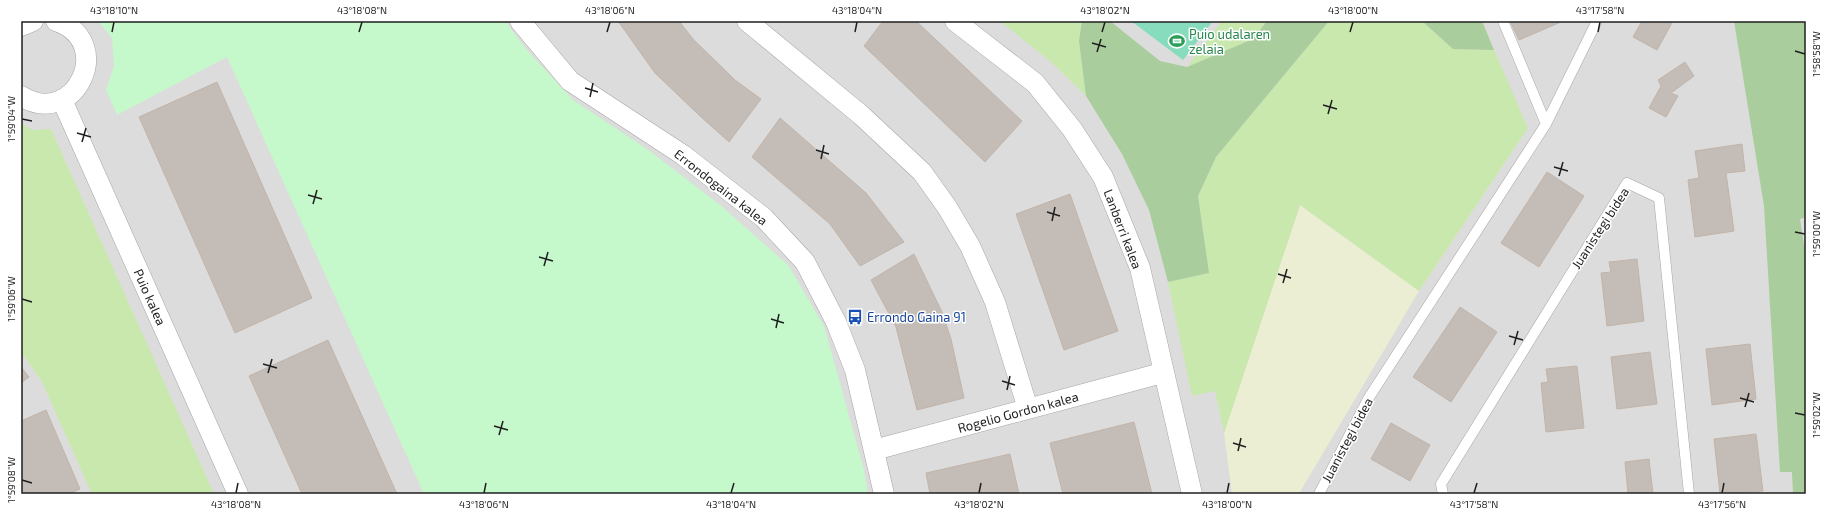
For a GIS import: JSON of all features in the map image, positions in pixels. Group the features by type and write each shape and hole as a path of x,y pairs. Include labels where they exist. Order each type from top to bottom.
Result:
{"street":[{"path":"21,26 33,21"},
{"path":"21,96 37,102 49,103 62,100 81,82 87,61 84,46 74,30 56,21"},
{"name":"Errondogaina kalea","path":"520,21 570,81 689,160 764,218 805,262 836,322 855,370 884,494"},
{"path":"747,21 817,77 892,142 922,172 948,207 970,246 995,302 1028,409"},
{"name":"Lanberri kalea","path":"955,21 1035,83 1072,129 1103,177 1140,268 1162,373 1192,494"},
{"name":"Puio kalea","path":"62,100 238,494"},
{"name":"Rogelio Gordon kalea","path":"874,450 1162,373"}],"lane":[{"path":"1503,21 1546,124"},
{"name":"Juanistegi bidea","path":"1319,494 1368,399 1546,124 1597,21"},
{"name":"Juanistegi bidea","path":"1443,494 1441,484 1627,182 1660,198 1689,494"}],"shaded area":[{"path":"21,21 1798,21 1806,99 1806,494 21,494"}],"green space":[{"path":"98,21 505,21 526,49 573,100 647,149 719,204 788,265 824,326 864,470 868,494 424,494 227,57 117,115 106,90 114,66 112,38"},
{"path":"1000,21 1082,21 1079,41 1086,96 1051,62"},
{"path":"1082,21 1110,21 1160,61 1187,67 1253,39 1267,21 1329,21 1216,157 1198,196 1209,273 1168,282 1149,210 1122,154 1086,96 1079,41"},
{"name":"Puio udalaren zelaia","path":"1131,21 1213,21 1183,60"},
{"path":"1222,21 1267,21 1253,39 1187,67"},
{"path":"1329,21 1422,21 1453,49 1494,50 1528,128 1419,291 1300,205 1224,433 1215,391 1192,396 1168,282 1209,273 1198,196 1216,157"},
{"path":"1422,21 1482,21 1494,50 1453,49"},
{"path":"1734,21 1806,21 1806,217 1800,219 1806,258 1806,494 1793,494 1792,472 1780,472 1764,206"},
{"path":"21,123 32,130 51,129 214,494 92,494 42,382 21,352"},
{"path":"1300,205 1419,291 1300,492 1292,494 1232,494 1224,433"}],"building":[{"path":"618,21 679,21 693,39 735,80 761,99 729,142 655,73"},
{"path":"883,21 916,21 1022,121 985,162 864,46"},
{"path":"1510,21 1561,21 1561,22 1519,40"},
{"path":"1642,21 1673,21 1657,50 1633,37"},
{"path":"1685,62 1694,76 1671,93 1678,96 1666,117 1649,108 1661,86 1658,80"},
{"path":"217,82 312,298 235,333 139,117"},
{"path":"780,118 866,193 904,242 860,266 830,224 752,157"},
{"path":"1742,144 1745,171 1726,173 1734,231 1695,237 1688,180 1699,178 1695,151"},
{"path":"1547,172 1584,196 1539,267 1501,243"},
{"path":"1070,194 1118,331 1064,350 1016,214"},
{"path":"914,254 942,312 951,339 964,398 917,410 896,327 871,280"},
{"path":"1637,259 1644,321 1607,326 1601,273 1611,272 1609,262"},
{"path":"1460,307 1497,332 1451,402 1413,377"},
{"path":"328,340 397,494 302,494 249,376"},
{"path":"1750,344 1756,399 1712,405 1706,349"},
{"path":"1650,352 1657,404 1617,409 1611,357"},
{"path":"1577,366 1584,428 1546,432 1541,383 1548,382 1546,369"},
{"path":"21,367 29,377 21,383"},
{"path":"46,410 80,489 68,494 21,494 21,421"},
{"path":"1134,422 1152,494 1063,494 1050,443"},
{"path":"1391,423 1430,445 1410,481 1371,459"},
{"path":"1756,434 1763,491 1720,494 1714,439"},
{"path":"1010,454 1019,494 930,494 926,473"},
{"path":"1649,459 1653,494 1628,494 1625,462"}],"place":[{"name":"Puio udalaren zelaia","path":"1177,41"},
{"name":"Errondo Gaina 91","path":"855,317"}]}
